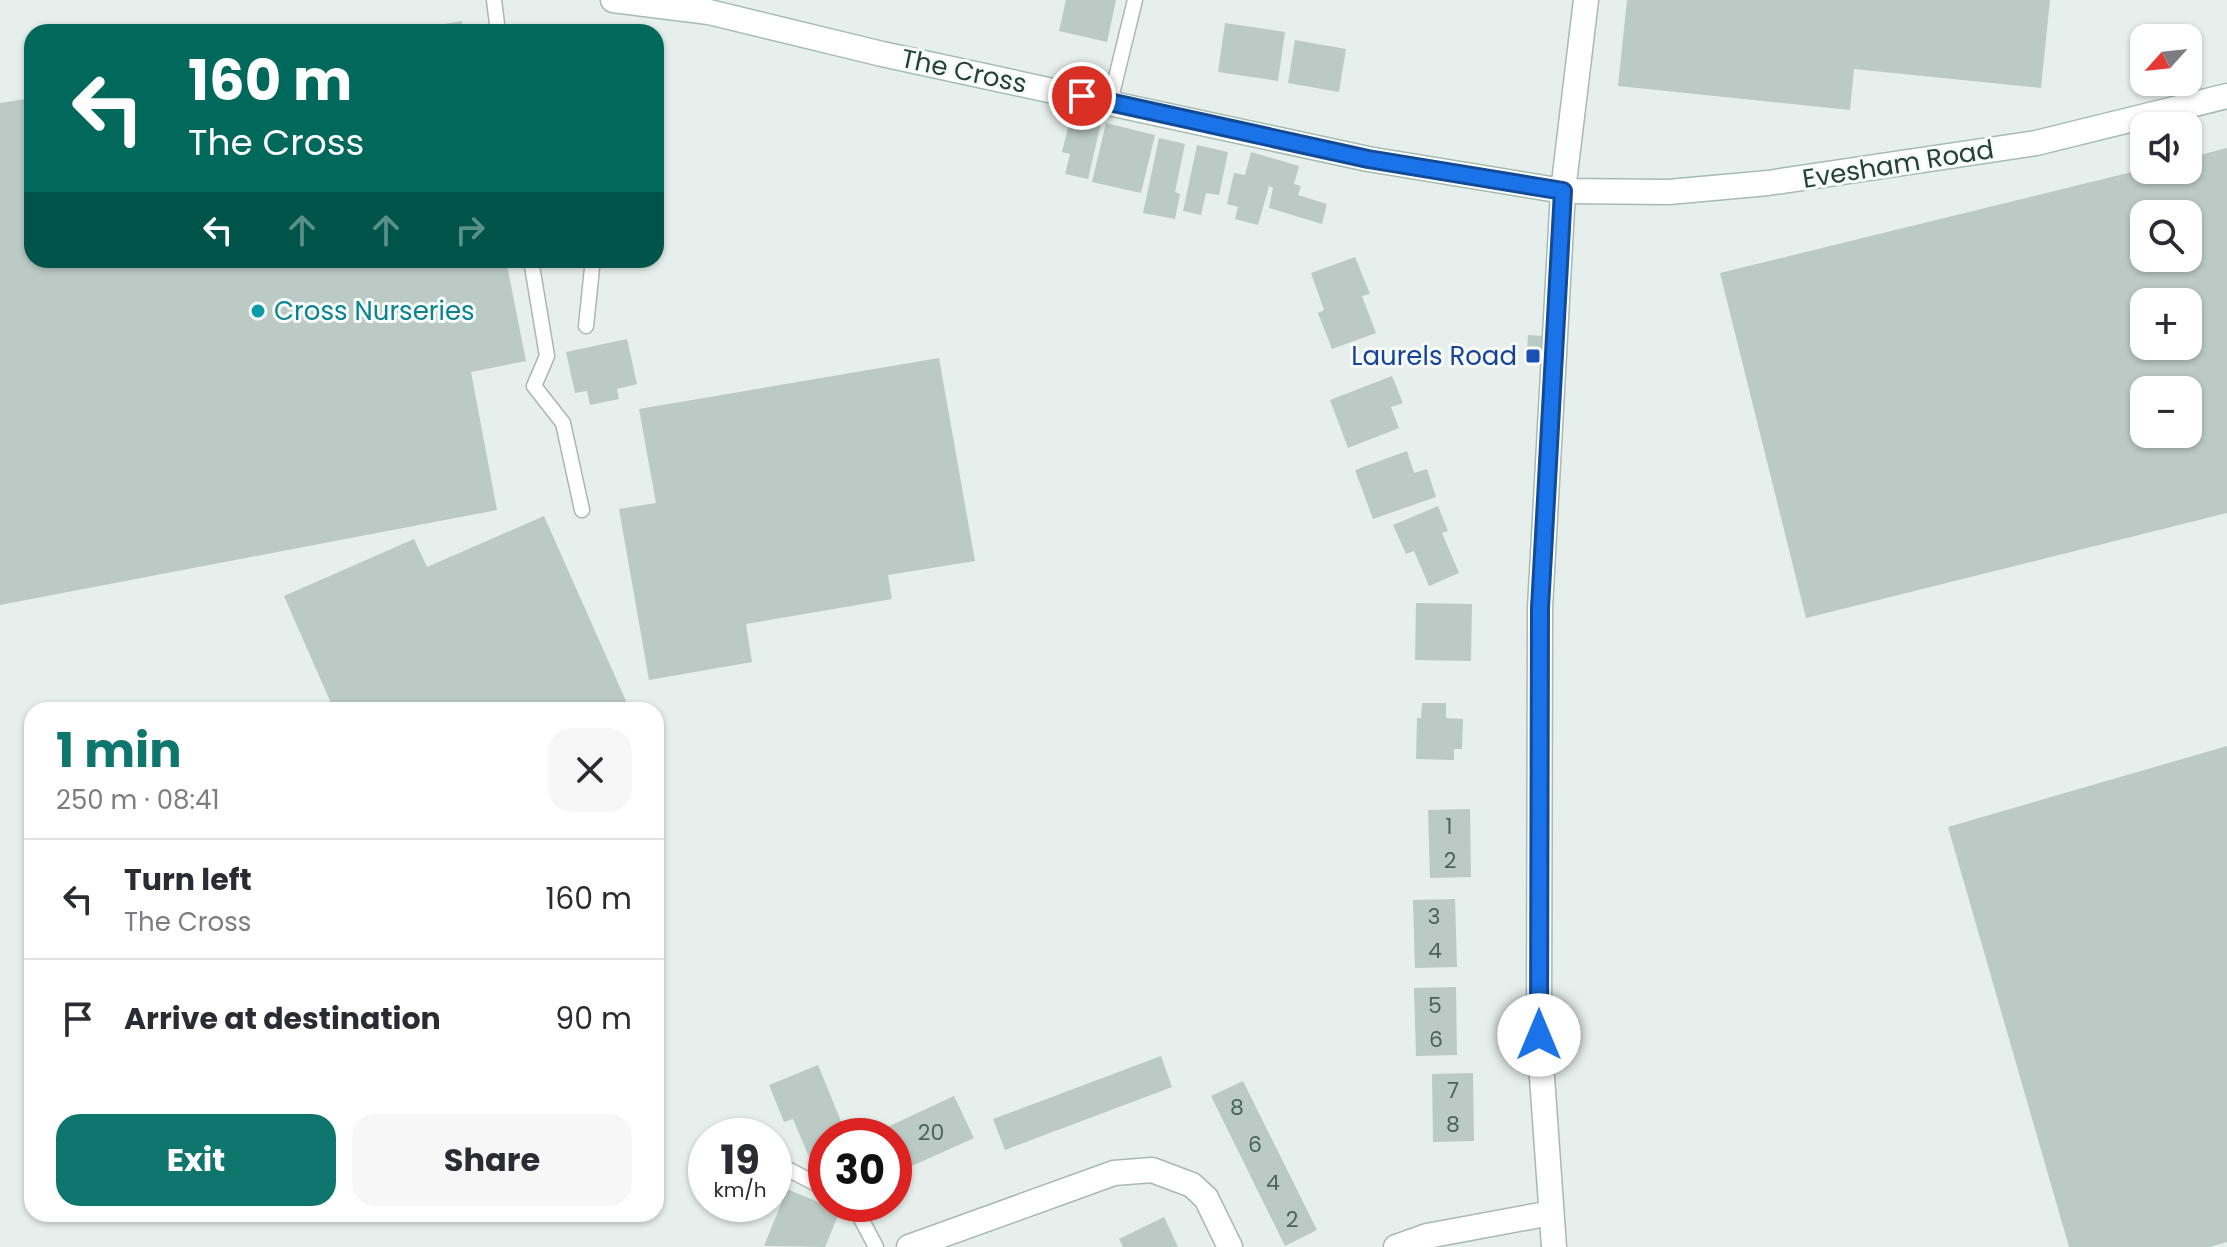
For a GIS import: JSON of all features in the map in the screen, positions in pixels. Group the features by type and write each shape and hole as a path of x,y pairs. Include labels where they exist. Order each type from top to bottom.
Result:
{"street":[{"name":"The Cross","path":"613,0 709,12 882,54 1368,159 1563,191"},
{"path":"1554,1247 1539,1035 1540,624 1563,191 1586,0"},
{"name":"Evesham Road","path":"1563,191 1669,192 1768,183 2036,143 2227,96"},
{"path":"909,1247 1114,1173 1152,1170 1182,1180 1199,1191 1216,1216 1230,1247"},
{"path":"1396,1247 1427,1236 1551,1213"}],"lane":[{"path":"494,0 499,24"},
{"path":"1110,102 1135,0"},
{"path":"532,268 547,356 534,386 563,423 582,510"},
{"path":"586,326 592,268"},
{"path":"863,1222 876,1247"}],"building":[{"path":"1066,0 1116,0 1107,42 1059,31"},
{"path":"1627,0 2050,0 2041,88 1854,69 1850,110 1618,86"},
{"path":"1225,23 1285,32 1278,81 1218,72"},
{"path":"1295,40 1346,49 1339,92 1288,83"},
{"name":"Cross Nurseries","path":"24,99 24,268 508,268 526,361 471,372 497,510 0,605 0,103"},
{"path":"1071,115 1101,123 1088,179 1065,174 1070,154 1062,152"},
{"path":"1106,123 1155,135 1141,193 1092,182"},
{"path":"1159,138 1185,144 1175,192 1180,194 1175,219 1143,213"},
{"path":"1197,145 1228,152 1219,195 1206,193 1201,215 1183,211"},
{"path":"2227,148 2227,513 1806,618 1720,273 2130,172 2130,184 2202,184 2202,154"},
{"path":"1251,152 1299,166 1294,184 1301,186 1298,195 1327,204 1322,224 1269,208 1273,188 1269,186 1258,225 1235,219 1238,207 1227,204 1234,173 1245,175"},
{"path":"1355,257 1370,294 1362,296 1376,333 1332,349 1318,313 1324,310 1311,273"},
{"path":"1528,335 1542,336 1541,354 1527,354"},
{"path":"627,339 637,384 617,389 619,399 590,405 587,391 575,393 566,352"},
{"path":"939,358 975,561 888,575 892,599 746,624 752,662 649,680 619,509 656,503 639,409"},
{"path":"1392,376 1403,403 1391,407 1399,428 1348,448 1330,400"},
{"path":"1407,451 1414,473 1427,469 1436,497 1373,519 1355,470"},
{"path":"1438,506 1448,531 1442,533 1459,573 1429,586 1414,551 1406,554 1393,525"},
{"path":"544,516 626,702 330,702 284,596 414,539 427,567"},
{"path":"1416,603 1472,604 1471,661 1415,660"},
{"path":"1422,703 1446,703 1446,718 1463,719 1462,749 1454,749 1454,760 1416,759 1417,718 1421,718"},
{"path":"2227,746 2227,1242 2210,1247 2069,1247 1948,827"},
{"path":"1470,809 1471,877 1430,878 1428,810"},
{"path":"1455,899 1457,967 1415,968 1413,900"},
{"path":"1456,987 1457,1055 1416,1056 1414,988"},
{"path":"1161,1056 1172,1087 1005,1150 993,1119"},
{"path":"818,1065 840,1118 808,1118 808,1155 793,1119 782,1118 769,1085"},
{"path":"1473,1073 1474,1141 1433,1142 1432,1074"},
{"path":"1243,1081 1317,1230 1285,1246 1211,1096"},
{"path":"954,1096 974,1138 912,1166 912,1118 907,1118"},
{"path":"792,1191 808,1198 808,1222 835,1222 825,1247 764,1246 774,1222 792,1222"},
{"path":"1164,1217 1178,1247 1123,1247 1119,1239"}],"place":[{"name":"Cross Nurseries","path":"258,311"},
{"name":"Laurels Road","path":"1533,356"}],"route":[{"path":"1082,96 1368,159 1563,191 1540,608 1539,1035"}]}
